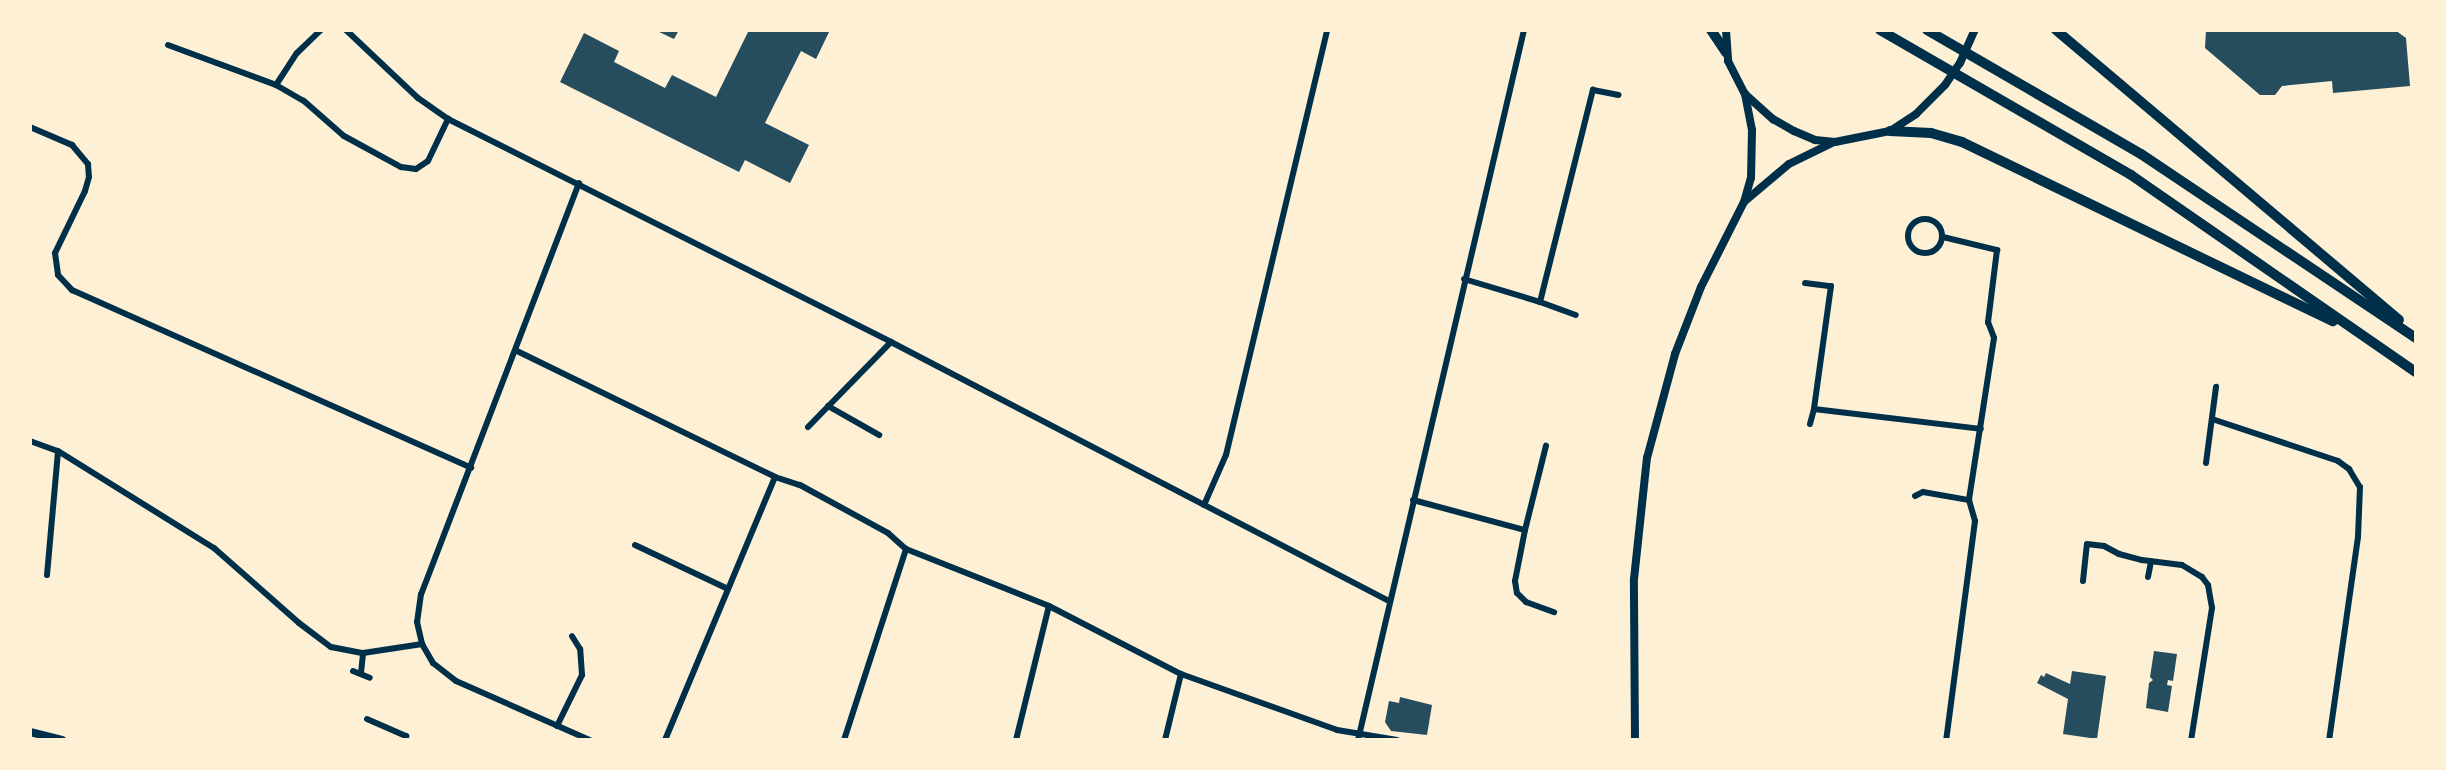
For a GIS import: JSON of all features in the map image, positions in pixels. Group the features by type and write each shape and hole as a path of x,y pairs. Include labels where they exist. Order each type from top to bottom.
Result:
{"highway":[{"path":"1711,30 1726,52"},
{"path":"1880,30 2131,175 2416,372"},
{"path":"1927,30 2141,154 2416,336"},
{"path":"2056,30 2416,336"},
{"path":"1890,131 1931,133 1962,142 2364,336"}],"street":[{"path":"276,85 297,53 321,30"},
{"path":"346,30 418,98 448,119 891,342 1389,601"},
{"path":"1204,505 1226,455 1327,30"},
{"path":"1358,737 1524,30"},
{"path":"1726,30 1726,52 1733,73 1745,94 1773,119 1794,131 1815,140 1835,142"},
{"path":"1744,202 1789,164 1835,142 1890,131 1916,114 1945,85 1960,63 1975,30"},
{"path":"168,45 276,85 304,101 344,136 401,167 416,169 428,162 448,119"},
{"path":"1540,302 1593,90 1619,95"},
{"path":"1634,740 1634,579 1647,458 1675,354 1723,240 1744,202 1754,154 1745,94"},
{"path":"30,127 72,145 88,164 89,177 85,191 55,253 58,275 72,290 471,468"},
{"path":"579,183 517,351 421,594 417,622 422,644 433,663 456,681 590,740"},
{"path":"1943,237 1939,247 1929,253 1918,252 1908,239 1910,227 1924,219 1935,222 1943,237 1997,250 1988,322 1994,338 1969,500 1975,521 1946,740"},
{"path":"1464,279 1576,315"},
{"path":"1805,282 1831,286 1810,424"},
{"path":"808,427 891,342"},
{"path":"517,351 775,477 800,485 888,533 906,549 1049,606 1181,674 1358,737 1397,740"},
{"path":"2206,463 2216,387"},
{"path":"828,406 879,435"},
{"path":"1814,409 1981,429"},
{"path":"2212,419 2338,461 2349,469 2360,487 2358,537 2329,740"},
{"path":"30,441 58,451 214,548 331,647 363,653 422,644"},
{"path":"1546,446 1525,530 1516,581 1517,593 1526,602 1554,612"},
{"path":"47,575 58,451"},
{"path":"665,740 775,477"},
{"path":"1915,496 1923,492 1969,500"},
{"path":"1413,500 1525,530"},
{"path":"2083,581 2087,544 2151,561 2182,565 2192,569 2208,585 2212,598 2191,740"},
{"path":"635,545 728,589"},
{"path":"844,740 906,549"},
{"path":"2148,577 2151,561"},
{"path":"1016,740 1049,606"},
{"path":"557,726 582,675 580,649 572,636"},
{"path":"361,673 363,653"},
{"path":"352,671 370,678"},
{"path":"1165,740 1181,674"},
{"path":"368,719 406,736 406,740"},
{"path":"30,732 62,740"}],"building":[{"path":"655,30 679,30 674,39"},
{"path":"749,30 830,30 816,59 801,51 765,123 809,145 790,183 745,160 739,172 560,82 584,33 619,51 614,62 665,88 672,75 716,97"},
{"path":"2206,30 2395,30 2406,38 2410,86 2333,93 2332,81 2282,86 2275,95 2260,95 2205,48"},
{"path":"2154,651 2177,654 2173,681 2168,680 2167,685 2172,686 2168,712 2146,708 2149,683 2153,680 2150,677"},
{"path":"2072,671 2106,676 2097,739 2063,734 2068,699 2037,683 2041,675 2044,677 2046,673 2070,684"},
{"path":"1400,697 1432,705 1427,735 1391,731 1385,722 1389,701 1399,703"}]}
